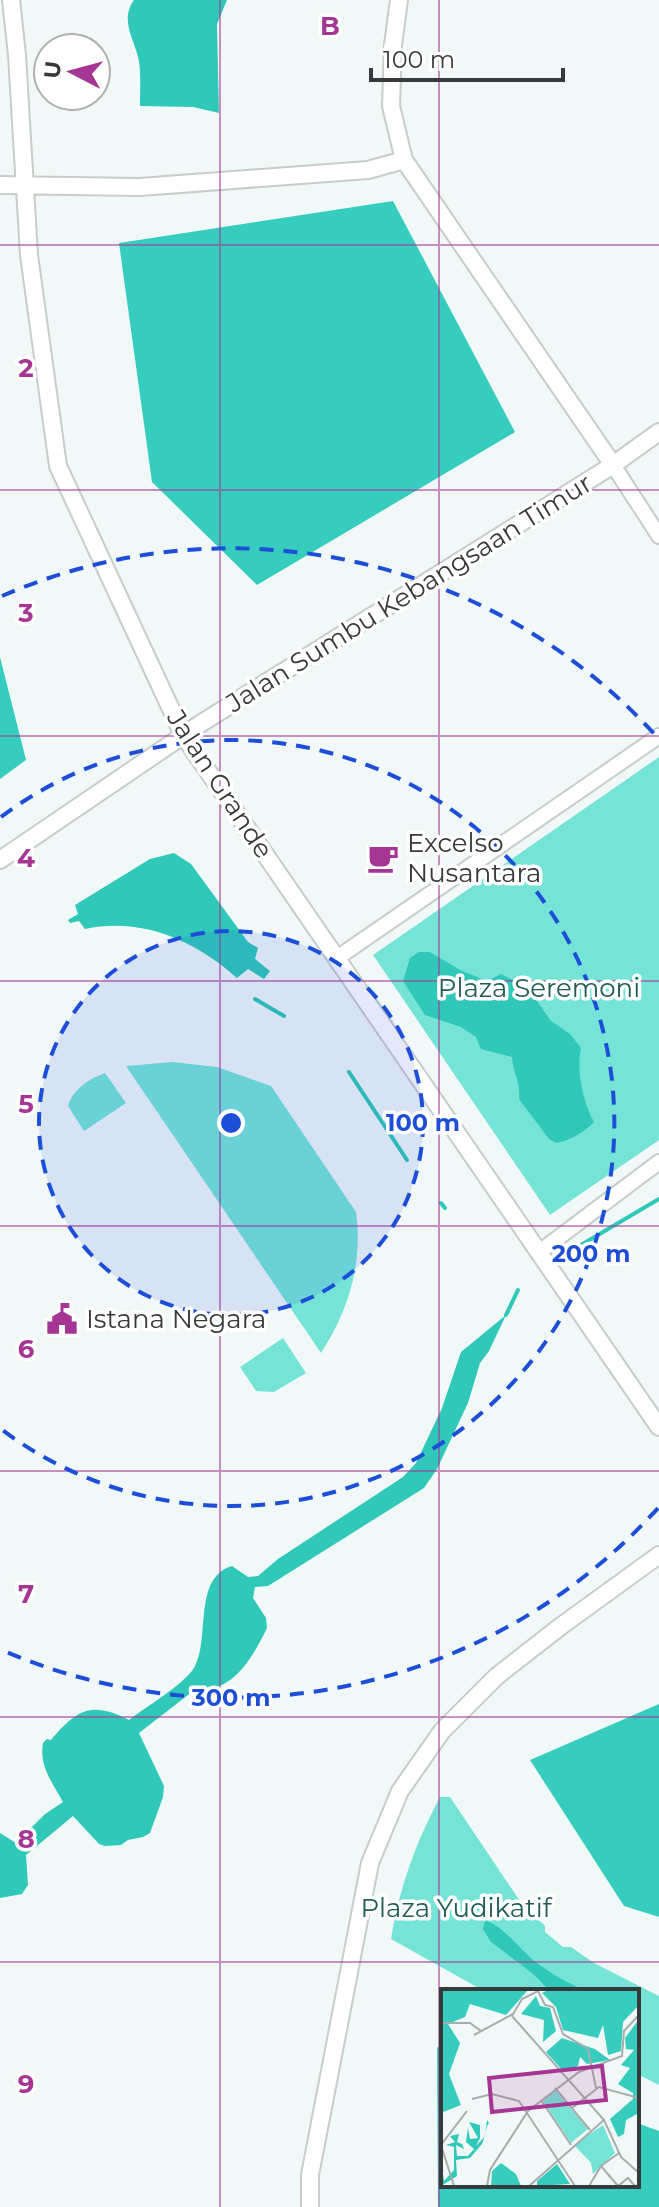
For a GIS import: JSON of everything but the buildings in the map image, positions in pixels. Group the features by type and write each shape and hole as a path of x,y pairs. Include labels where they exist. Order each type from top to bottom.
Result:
{"street":[{"name":"Jalan Grande","path":"11,0 29,255 58,466 183,735 659,1427"},
{"path":"399,0 393,45 391,106 404,160 659,536"},
{"path":"0,185 156,186 368,170 404,160"},
{"name":"Jalan Sumbu Kebangsaan Timur","path":"0,860 183,735 613,465 659,432"},
{"path":"337,958 659,736"},
{"path":"538,1253 659,1162"},
{"path":"310,2207 310,2175 370,1863 400,1791 442,1731 497,1676 659,1555"}],"green space":[{"name":"Plaza Seremoni","path":"659,757 659,1140 550,1215 373,955"},
{"path":"172,1062 217,1067 271,1086 356,1212 357,1250 352,1286 339,1320 321,1353 126,1066"},
{"path":"105,1073 126,1103 84,1131 68,1106 82,1085"},
{"path":"283,1338 306,1373 274,1392 256,1391 240,1367"},
{"name":"Plaza Yudikatif","path":"440,1797 450,1797 520,1901 545,1926 545,1932 563,1947 571,1947 594,1963 659,1996 659,2085 639,2075 639,1989 480,1989 391,1939 399,1902 423,1831"}],"shaded area":[{"path":"134,0 227,0 217,24 219,113 193,107 140,106 139,61 128,23"},
{"path":"393,201 515,432 257,585 152,482 119,243"},
{"path":"0,657 26,760 0,779"},
{"path":"174,853 191,864 248,942 258,948 255,959 270,971 264,979 248,969 237,978 185,943 147,929 106,926 85,929 79,921 70,923 68,920 78,914 75,905 150,859"},
{"path":"419,952 430,952 460,970 487,981 501,974 527,987 551,1021 570,1034 581,1048 579,1066 582,1086 594,1122 566,1140 556,1143 549,1139 519,1099 512,1057 481,1049 476,1037 461,1027 425,1015 403,981 410,958"},
{"path":"506,1315 480,1363 468,1403 437,1469 424,1488 268,1586 255,1587 253,1598 266,1618 267,1628 248,1661 231,1679 210,1689 197,1688 139,1733 164,1786 150,1833 121,1845 105,1846 99,1844 73,1816 26,1855 28,1885 22,1894 0,1898 0,1833 16,1843 45,1814 63,1802 45,1767 43,1743 86,1711 105,1711 129,1720 164,1696 194,1668 199,1656 207,1596 220,1573 232,1566 248,1577 258,1576 278,1559 403,1477 416,1463 442,1408 461,1352"},
{"path":"659,1704 659,1917 624,1906 530,1760"},
{"path":"485,1921 491,1923 533,1960 566,1982 583,1989 548,1989 491,1942 483,1929"},
{"path":"437,2047 441,2049 441,2187 639,2187 639,2124 659,2131 659,2207 438,2207"}],"waterway":[{"path":"255,999 284,1016"},
{"path":"349,1072 407,1160"},
{"path":"581,1245 659,1199"},
{"path":"441,1203 445,1208"},
{"path":"506,1315 518,1290"}],"place":[{"name":"Excelso Nusantara","path":"383,858"},
{"name":"Istana Negara","path":"62,1319"}]}
